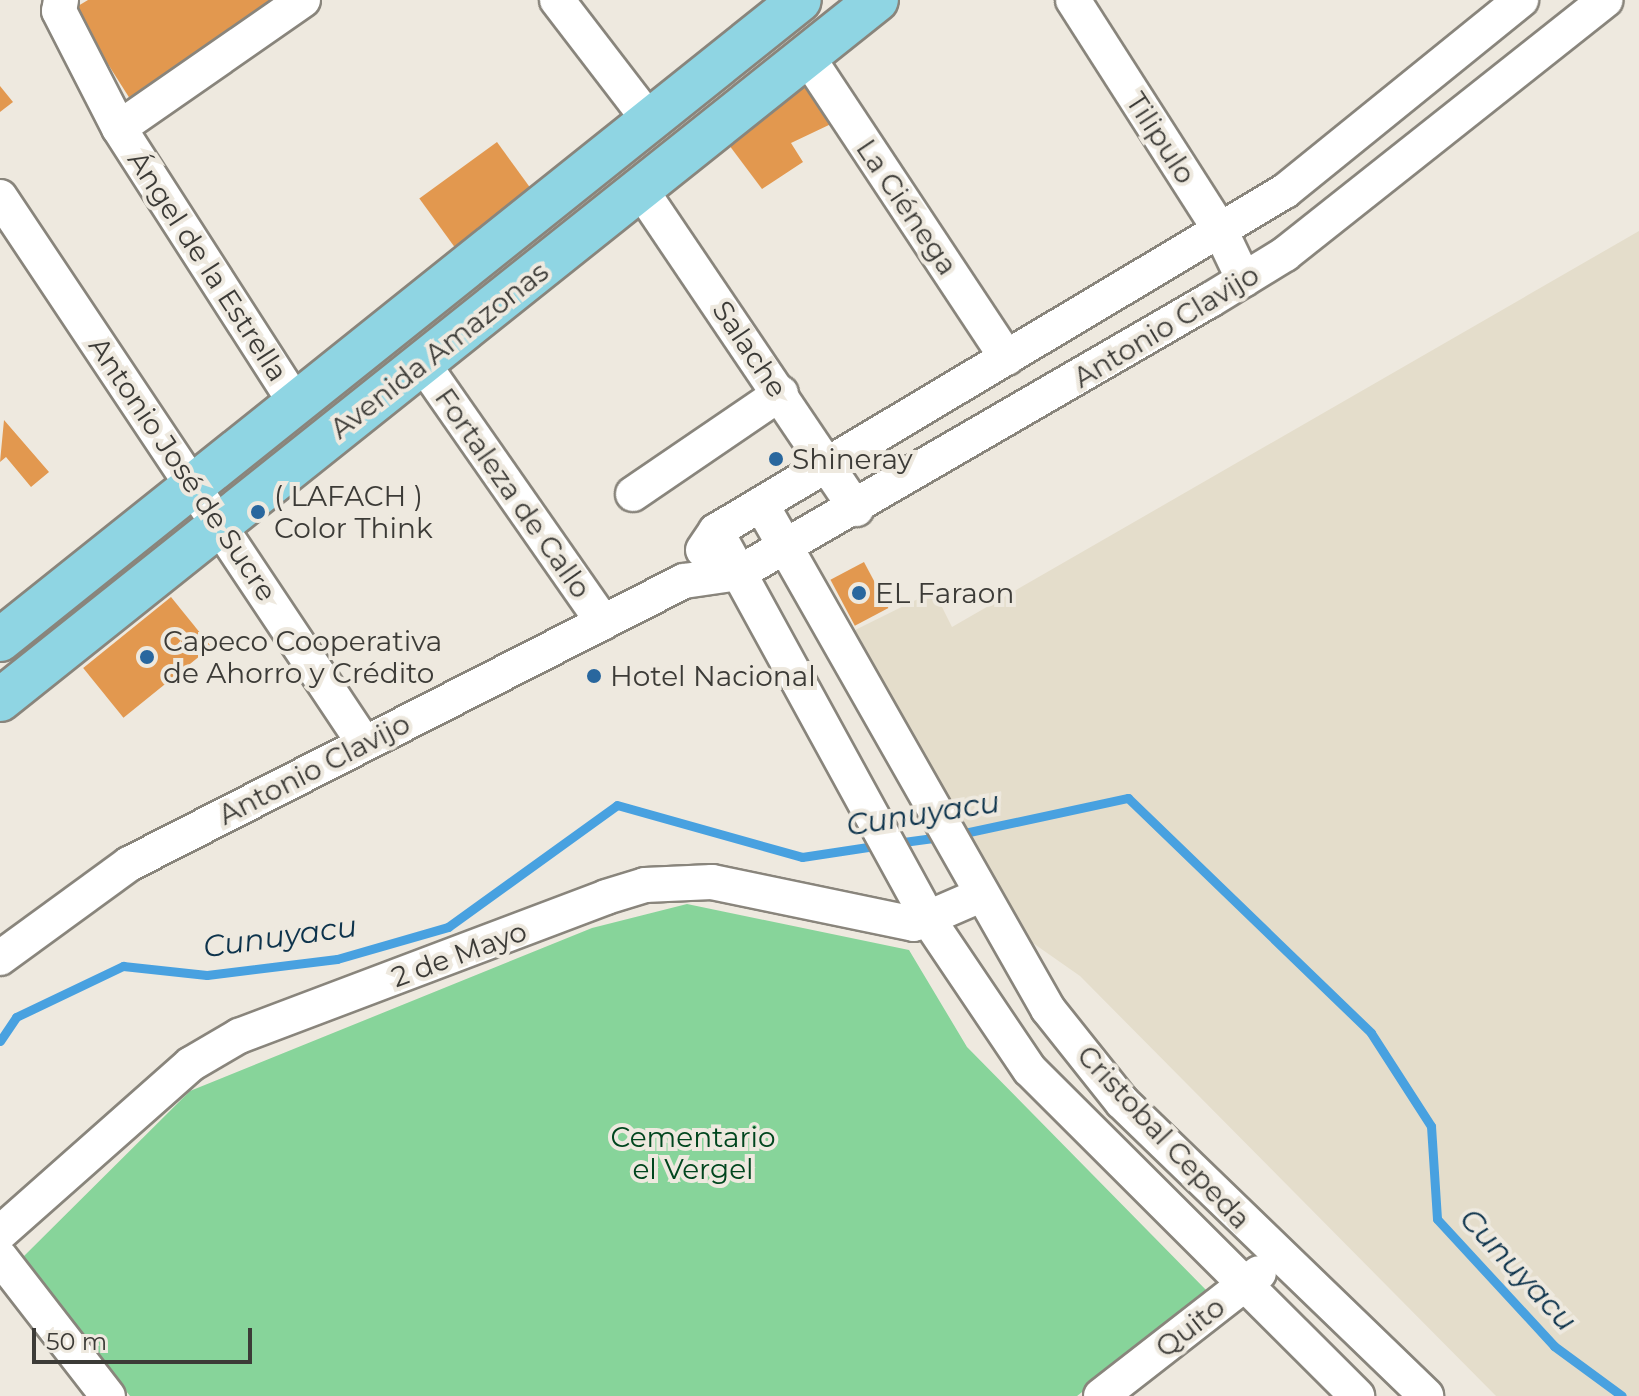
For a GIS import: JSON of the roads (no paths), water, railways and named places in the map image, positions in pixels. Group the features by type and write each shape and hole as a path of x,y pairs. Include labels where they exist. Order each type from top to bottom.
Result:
{"main road":[{"name":"Avenida Amazonas","path":"0,640 800,0"},
{"name":"Avenida Amazonas","path":"0,700 219,522 423,364 877,0"}],"street":[{"name":"Ángel de la Estrella","path":"61,0 59,11 119,128 296,404"},
{"name":"Ángel de la Estrella","path":"119,128 303,0"},
{"path":"557,0 650,121"},
{"name":"Tilipulo","path":"1073,0 1220,230 1244,280"},
{"name":"Antonio Clavijo","path":"684,581 716,531 1285,191 1521,0"},
{"name":"Antonio Clavijo","path":"0,958 129,864 684,581 739,573 786,549 1244,280 1606,0"},
{"name":"La Ciénega","path":"807,56 1007,358"},
{"name":"Salache","path":"641,190 781,393 856,509"},
{"name":"Antonio José de Sucre","path":"0,197 364,743"},
{"name":"Fortaleza de Callo","path":"423,364 603,622"},
{"path":"633,494 781,393"},
{"name":"Cristobal Cepeda","path":"761,504 926,800 1048,1009 1122,1102 1278,1257 1426,1396"},
{"name":"Cristobal Cepeda","path":"716,531 928,919 1030,1070 1242,1287 1357,1396"},
{"name":"2 de Mayo","path":"0,1233 191,1064 239,1036 606,897 645,885 712,882 902,924 928,919 981,895"},
{"path":"0,1257 108,1396"},
{"name":"Quito","path":"1101,1396 1278,1257"}],"waterway":[{"name":"Cunuyacu","path":"955,835 1128,798 1371,1033 1431,1126 1437,1219 1554,1346 1622,1396"},
{"name":"Cunuyacu","path":"0,1041 16,1017 123,966 207,975 337,959 448,927 617,805 802,857 881,845"},
{"name":"Cunuyacu","path":"896,843 941,837"}],"place":[{"name":"Shineray","path":"776,459"},
{"name":"( LAFACH ) Color Think","path":"258,512"},
{"name":"EL Faraon","path":"859,593"},
{"name":"Capeco Cooperativa de Ahorro y Crédito","path":"147,657"},
{"name":"Hotel Nacional","path":"594,676"}],"park label":[{"name":"Cementario el Vergel","path":"693,1153"}]}
